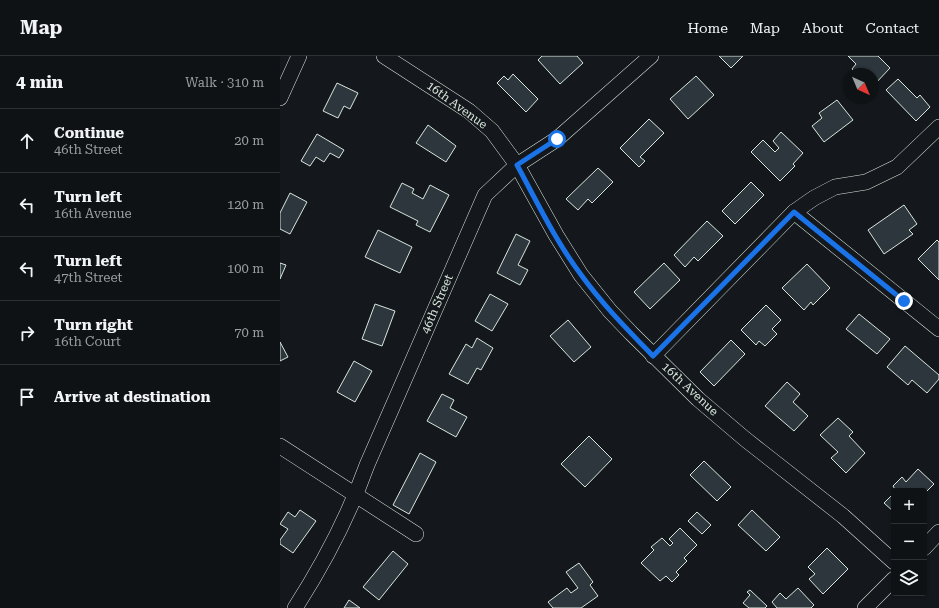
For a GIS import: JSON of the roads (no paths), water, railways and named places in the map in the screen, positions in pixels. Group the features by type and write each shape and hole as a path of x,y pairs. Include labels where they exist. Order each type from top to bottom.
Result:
{"street":[{"path":"280,98 299,56"},
{"name":"16th Avenue","path":"384,56 468,111 492,131 517,165 556,235 581,275 610,311 653,356 698,399 843,516 892,560"},
{"name":"46th Street","path":"295,608 318,573 356,496 367,465 485,195 517,165 557,139 651,56"},
{"path":"653,356 794,212 836,187 866,182 897,167 939,127"},
{"path":"794,212 939,329"},
{"path":"280,446 416,534"},
{"path":"927,545 939,532"},
{"path":"865,608 891,582"}]}
